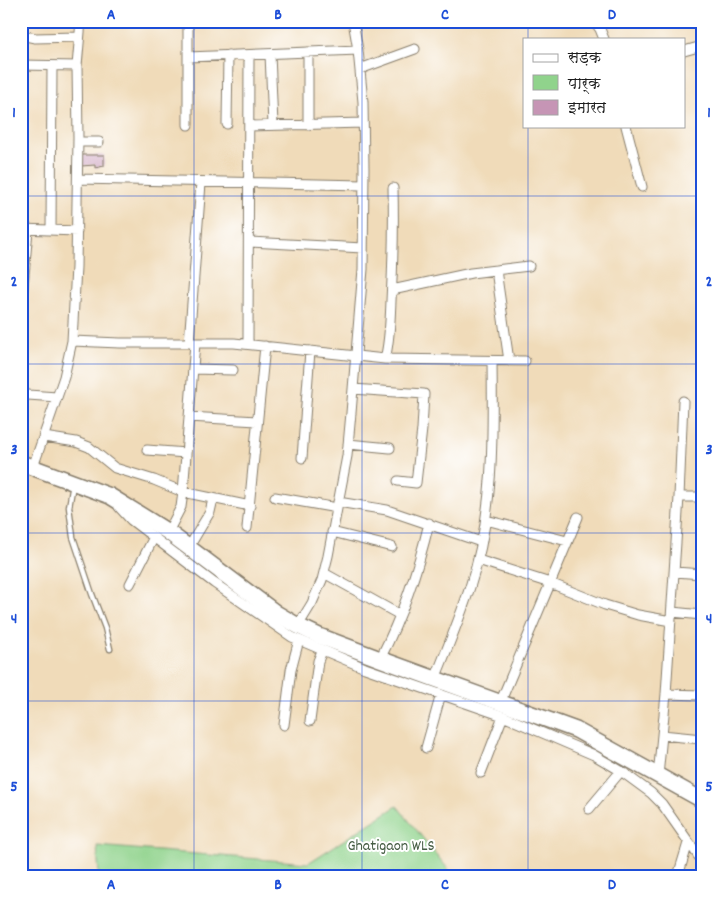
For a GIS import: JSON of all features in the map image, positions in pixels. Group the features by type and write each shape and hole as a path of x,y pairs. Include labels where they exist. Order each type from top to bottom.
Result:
{"highway":[{"path":"27,465 110,496 189,547 276,612 299,633 319,636 380,659 438,687 502,709 576,730 702,800"}],"street":[{"path":"27,465 44,437 64,377 72,341 78,179 77,66 78,37 81,21"},
{"path":"188,21 188,125"},
{"path":"284,724 291,670 299,633 324,573 348,444 362,269 364,185 360,69 353,21"},
{"path":"594,21 600,28 604,38"},
{"path":"21,35 35,38 78,37"},
{"path":"686,50 702,46"},
{"path":"360,69 415,49"},
{"path":"188,57 358,50"},
{"path":"308,52 308,125"},
{"path":"270,54 273,125"},
{"path":"248,344 250,55"},
{"path":"227,124 228,56"},
{"path":"21,65 77,66"},
{"path":"51,230 52,66"},
{"path":"249,126 363,124"},
{"path":"627,128 642,186"},
{"path":"78,142 99,142"},
{"path":"78,179 364,185"},
{"path":"168,532 181,507 183,492 193,368 192,343 201,182"},
{"path":"385,359 389,344 392,290 393,188"},
{"path":"21,310 25,229 77,231"},
{"path":"250,242 363,248"},
{"path":"392,290 471,273 529,266"},
{"path":"496,270 509,361"},
{"path":"72,341 248,344 385,359 525,361"},
{"path":"247,528 265,346"},
{"path":"302,458 310,351"},
{"path":"426,748 438,687 478,560 486,520 493,416 492,361"},
{"path":"193,368 233,370"},
{"path":"353,389 424,394 416,483 398,481"},
{"path":"21,392 28,395 57,397"},
{"path":"658,776 675,572 683,401"},
{"path":"189,418 257,421"},
{"path":"44,437 89,446 115,468 154,480 183,492 250,506"},
{"path":"348,444 390,448"},
{"path":"147,450 186,453"},
{"path":"110,496 131,520 214,583 292,637 299,633"},
{"path":"275,497 387,510 481,542"},
{"path":"679,497 702,497"},
{"path":"189,547 210,512 213,499"},
{"path":"481,773 502,709 550,583 578,517"},
{"path":"486,520 567,541"},
{"path":"380,659 409,593 429,523"},
{"path":"332,532 392,547"},
{"path":"130,584 154,536"},
{"path":"478,560 550,583 605,605 638,615 671,617 702,615"},
{"path":"675,572 702,574"},
{"path":"324,573 400,614"},
{"path":"299,633 322,651 365,668 438,687"},
{"path":"310,722 318,662 322,651"},
{"path":"666,694 702,695"},
{"path":"502,709 594,755 621,771 651,793 662,804 702,862"},
{"path":"662,735 702,739"},
{"path":"589,809 621,771"},
{"path":"678,876 688,843"}],"lane":[{"path":"73,482 69,507 73,537 92,594 106,628 110,648"}],"green space":[{"name":"Ghatigaon WLS","path":"397,806 452,874 473,876 99,876 97,846 308,863"}],"building":[{"path":"81,155 104,155 104,166 95,168 95,165 81,166"}]}
